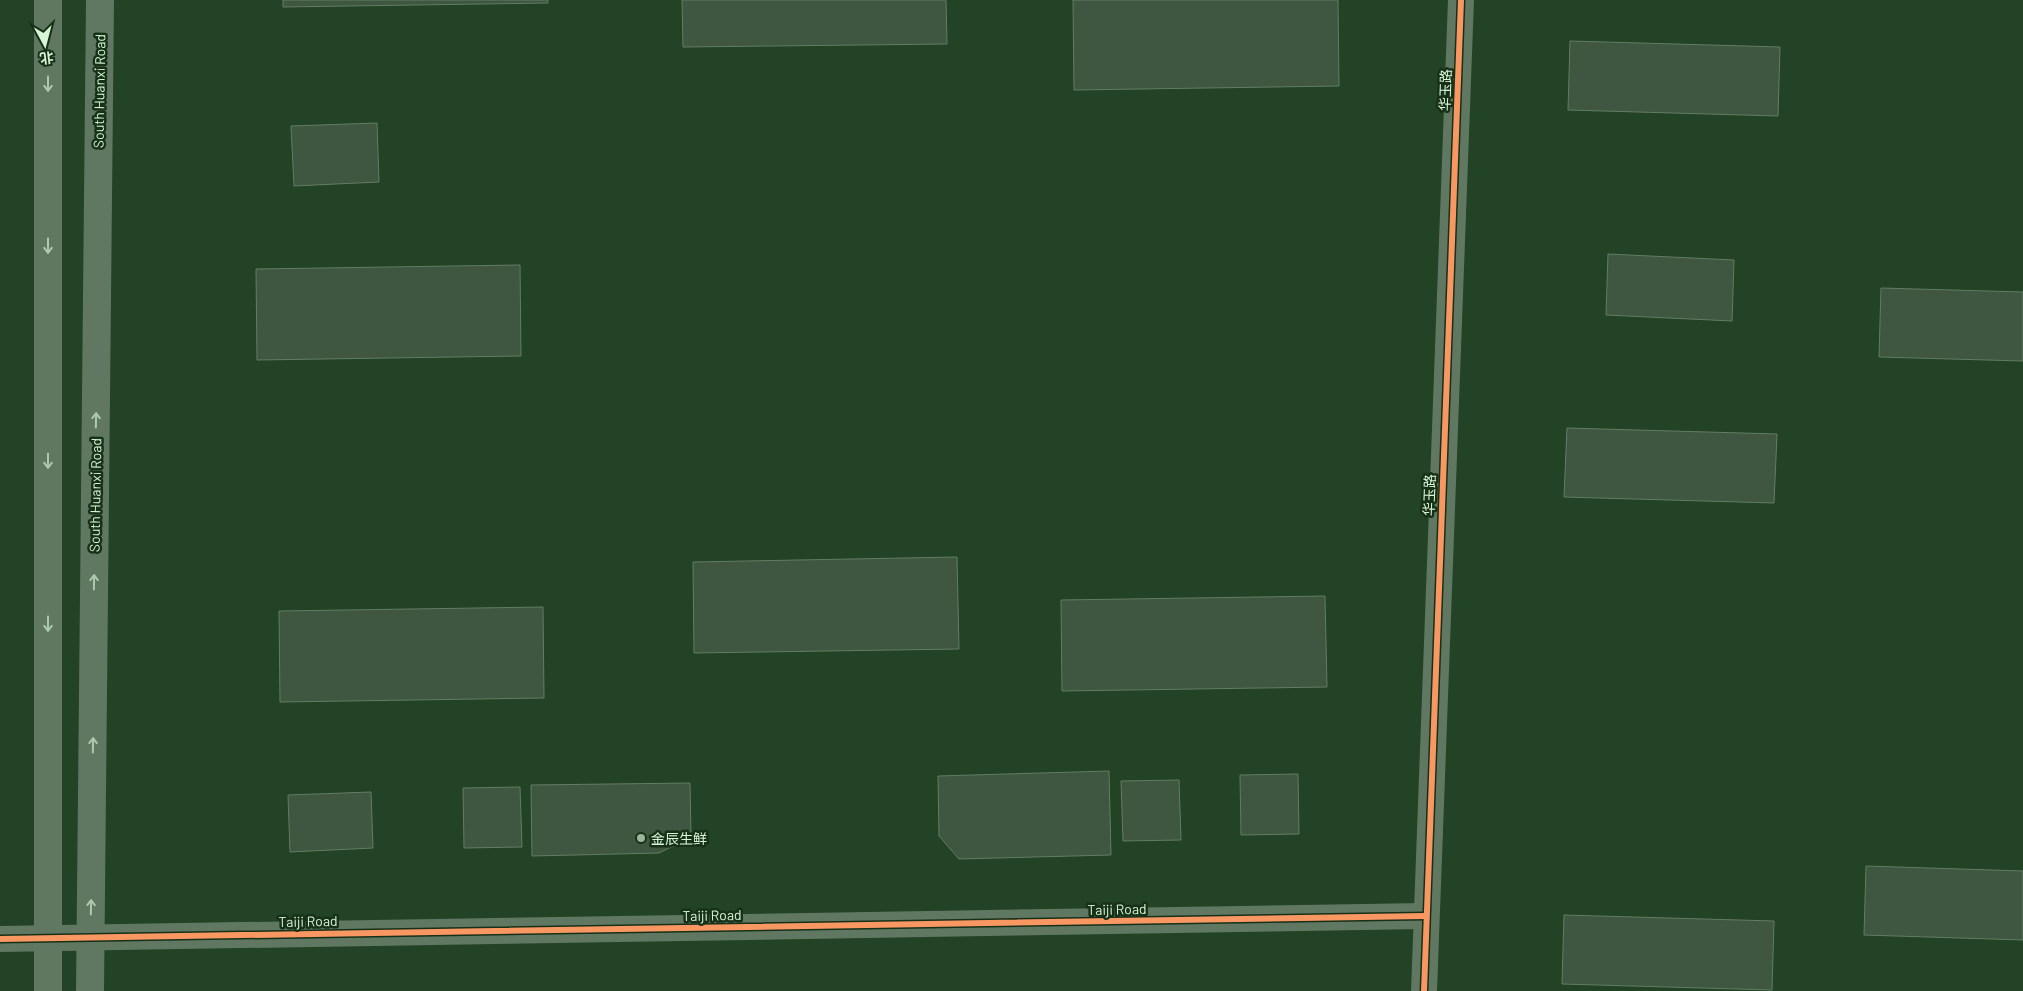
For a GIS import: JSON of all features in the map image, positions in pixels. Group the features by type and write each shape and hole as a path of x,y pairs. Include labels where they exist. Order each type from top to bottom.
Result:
{"street":[{"path":"48,0 48,991"},
{"name":"South Huanxi Road","path":"90,991 100,0"},
{"name":"华玉路","path":"1424,991 1425,916 1461,0"},
{"name":"Taiji Road","path":"0,939 1425,916"}],"building":[{"path":"283,0 548,0 548,3 283,7"},
{"path":"682,0 946,0 947,44 683,47"},
{"path":"1073,0 1338,0 1339,86 1074,90"},
{"path":"1570,41 1780,47 1778,116 1568,110"},
{"path":"377,123 379,182 294,186 291,126"},
{"path":"1608,254 1734,260 1732,321 1606,315"},
{"path":"520,265 521,356 257,360 256,269"},
{"path":"1881,288 2023,292 2023,361 1879,357"},
{"path":"1567,428 1777,434 1774,503 1564,497"},
{"path":"957,557 959,649 694,653 693,562"},
{"path":"1325,596 1327,687 1062,691 1061,600"},
{"path":"543,607 544,698 280,702 279,611"},
{"path":"1109,771 1111,855 959,859 939,836 938,776"},
{"path":"1298,774 1299,834 1241,835 1240,775"},
{"path":"1179,780 1181,840 1123,841 1121,781"},
{"path":"690,783 691,837 659,853 532,856 531,785"},
{"path":"520,787 522,847 464,848 463,788"},
{"path":"371,792 373,848 290,852 288,795"},
{"path":"1866,866 2023,871 2023,940 1864,935"},
{"path":"1564,915 1774,921 1772,990 1562,984"}],"cycle path":[{"path":"1424,991 1461,0"},
{"path":"0,939 1425,916"}],"place":[{"name":"金辰生鲜","path":"641,838"}]}
